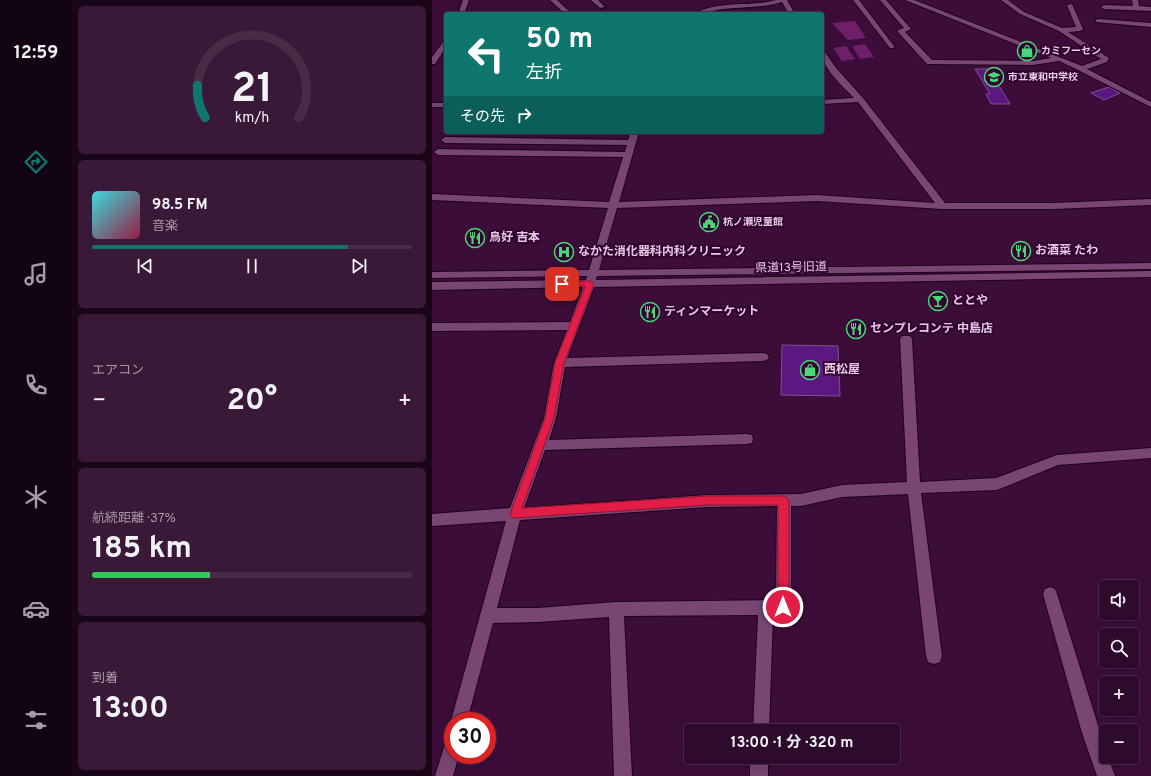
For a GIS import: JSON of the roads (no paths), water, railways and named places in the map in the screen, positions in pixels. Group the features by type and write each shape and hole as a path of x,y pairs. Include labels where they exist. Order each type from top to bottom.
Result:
{"street":[{"path":"462,12 466,0"},
{"path":"553,0 567,12"},
{"path":"594,0 602,7"},
{"path":"702,12 708,9 772,4 784,0 791,12"},
{"path":"856,0 892,47"},
{"path":"883,0 908,29 900,31 930,62 1033,63 1061,59"},
{"path":"908,0 1082,68 1151,105"},
{"path":"1004,0 1022,13 1061,30 1105,58 1104,60 1082,68"},
{"path":"1135,0 1136,8"},
{"path":"1061,30 1080,29 1070,5"},
{"path":"1104,7 1151,10"},
{"path":"1098,21 1151,24"},
{"path":"432,48 444,45"},
{"path":"432,62 444,46"},
{"path":"824,59 860,100 878,126 942,206"},
{"path":"824,102 860,100"},
{"path":"432,105 444,105"},
{"path":"432,161 449,134"},
{"path":"461,712 515,514 550,418 560,363 591,278 634,134"},
{"path":"445,140 632,142"},
{"path":"518,153 524,141"},
{"path":"438,152 629,155"},
{"path":"432,197 614,205 817,198 942,206 1053,206 1151,202"},
{"path":"948,273 963,263 1151,260"},
{"name":"県道13号旧道","path":"977,273 1151,266"},
{"path":"948,273 972,284 1151,281"},
{"name":"県道13号旧道","path":"432,275 591,278 948,273 1151,274"},
{"name":"県道13号旧道","path":"432,286 591,278"},
{"path":"432,327 573,326"},
{"path":"906,339 914,487 934,656"},
{"path":"560,363 763,357"},
{"path":"540,445 748,439"},
{"path":"432,520 707,500 801,500 842,491 997,484 1057,460 1151,453"},
{"path":"488,616 538,615 616,609 783,607 784,501"},
{"path":"1050,594 1091,733 1106,776"},
{"path":"761,724 766,607"},
{"path":"616,609 623,776"},
{"path":"444,776 447,764"},
{"path":"759,776 760,764"}],"place":[{"name":"カミフーセン","path":"1027,51"},
{"name":"市立東和中学校","path":"994,77"},
{"name":"杭ノ瀬児童館","path":"709,222"},
{"name":"鳥好 吉本","path":"475,238"},
{"name":"お酒菜 たわ","path":"1021,251"},
{"name":"なかた消化器科内科クリニック","path":"564,252"},
{"name":"ととや","path":"938,301"},
{"name":"ティンマーケット","path":"650,312"},
{"name":"センプレコンテ 中島店","path":"856,329"},
{"name":"西松屋","path":"810,370"}]}
